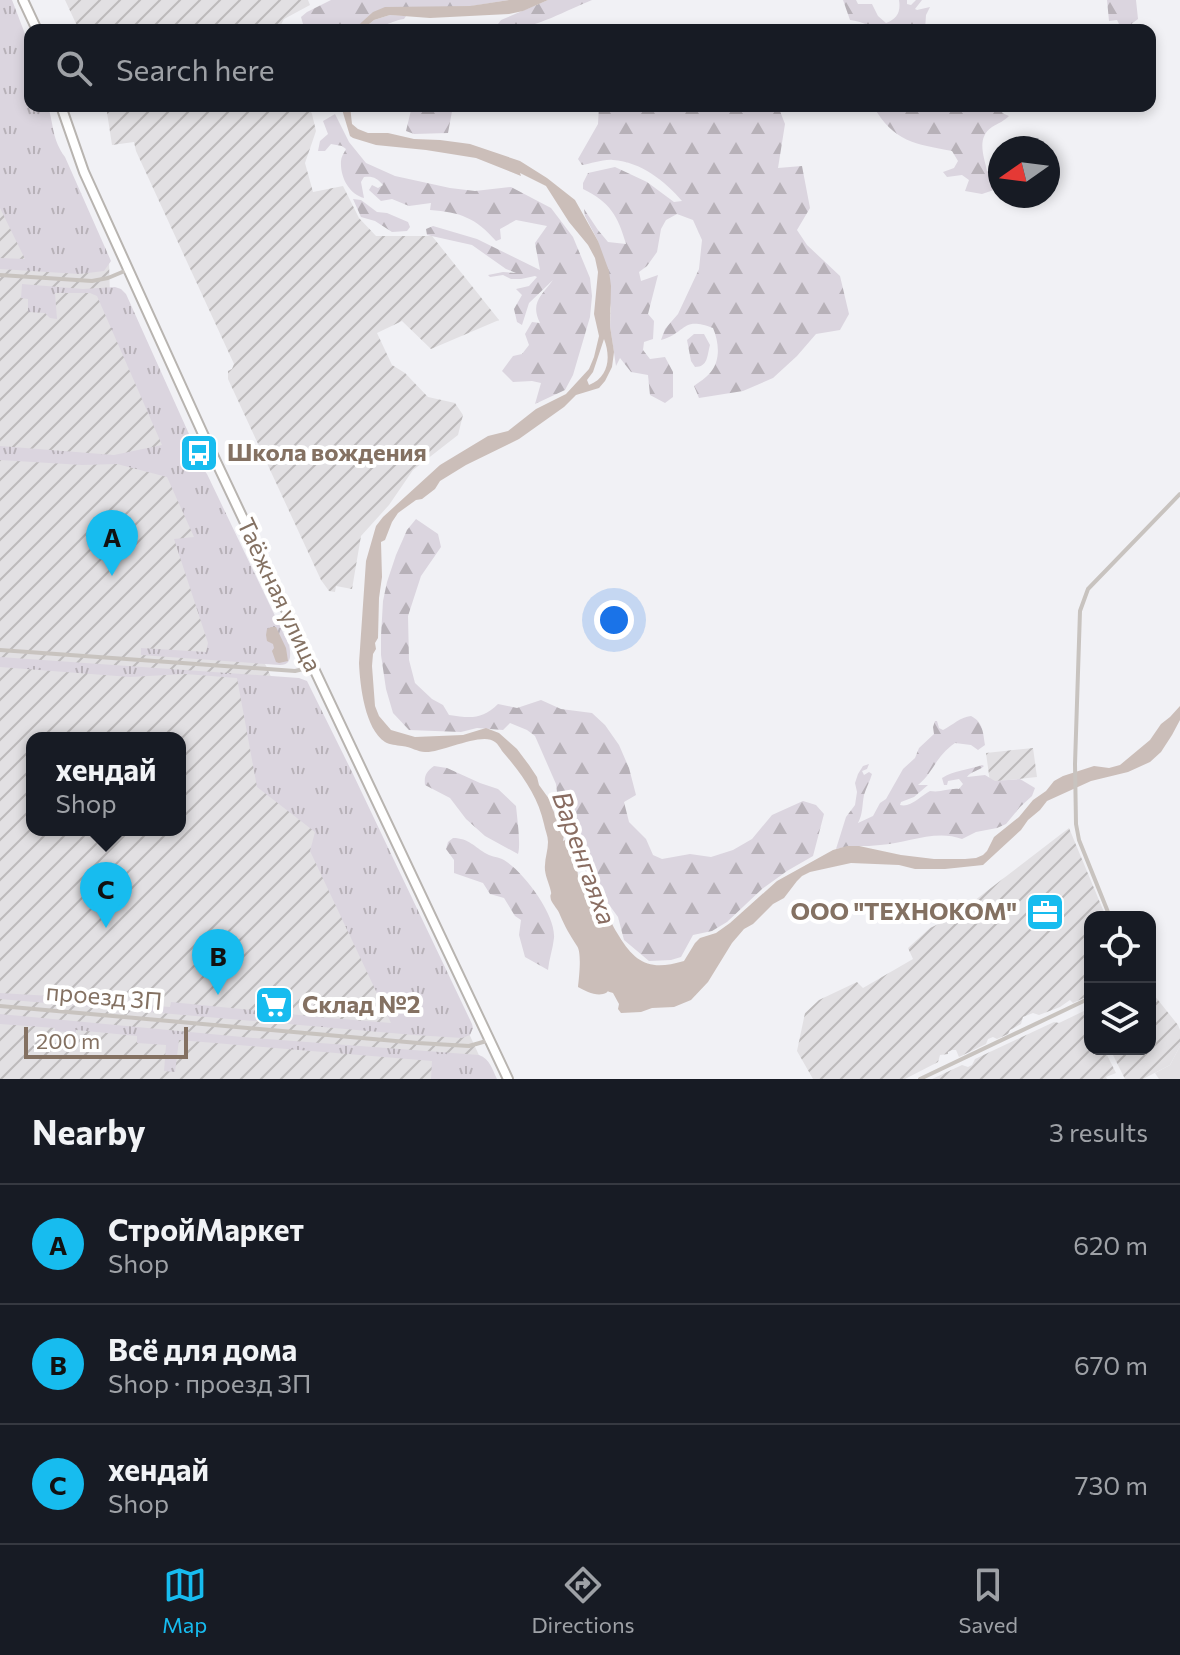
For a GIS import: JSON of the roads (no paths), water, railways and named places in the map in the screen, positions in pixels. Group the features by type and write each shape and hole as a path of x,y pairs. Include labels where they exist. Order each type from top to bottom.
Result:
{"highway":[{"path":"23,0 34,24"},
{"name":"Таёжная улица","path":"63,112 78,157 203,434 508,1079"}],"street":[{"path":"0,275 92,281 128,269"},
{"path":"1108,911 1077,834 1075,764 1080,611 1088,589 1180,494"},
{"path":"0,650 295,671 313,667"},
{"path":"920,1079 1084,1001"},
{"name":"проезд 3П","path":"0,1006 418,1043 474,1046 490,1040"}],"place":[{"name":"Школа вождения","path":"199,453"},
{"name":"СтройМаркет","path":"112,576"},
{"name":"ООО \"ТЕХНОКОМ\"","path":"1045,912"},
{"name":"хендай","path":"106,928"},
{"name":"Всё для дома","path":"218,995"},
{"name":"Склад №2","path":"274,1005"}],"water label":[{"name":"Варенгаяха","path":"584,858"}]}
